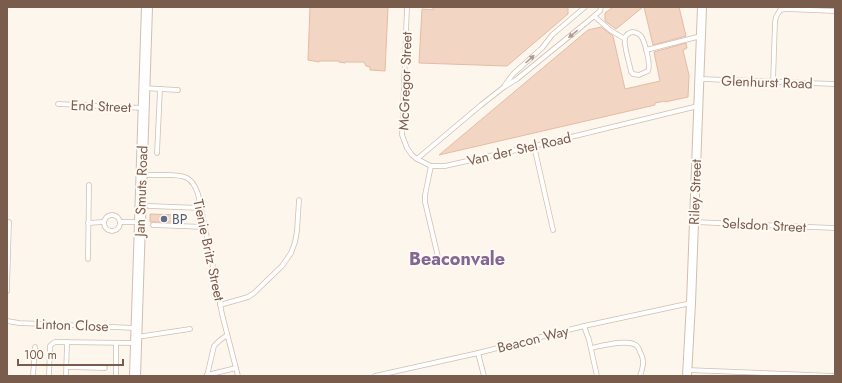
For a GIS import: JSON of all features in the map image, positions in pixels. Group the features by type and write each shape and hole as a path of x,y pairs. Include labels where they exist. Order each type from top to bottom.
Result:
{"street":[{"name":"Jan Smuts Road","path":"135,376 147,7"},
{"name":"Riley Street","path":"687,373 702,7"}],"lane":[{"name":"McGregor Street","path":"407,7 402,136 412,155 431,166"},
{"path":"504,87 513,74 542,48 552,35 585,7"},
{"path":"417,159 504,87 517,79 594,16 600,11 601,7"},
{"path":"773,82 775,22 780,10 835,11"},
{"path":"594,16 610,30 625,39"},
{"path":"636,32 642,38 650,66 645,73 639,75 633,74 624,43 625,39 628,34 636,32"},
{"path":"646,50 701,36"},
{"name":"Glenhurst Road","path":"699,79 835,84"},
{"path":"144,88 178,90"},
{"path":"157,153 160,89"},
{"name":"End Street","path":"58,104 144,108"},
{"name":"Van der Stel Road","path":"431,166 445,166 534,146 698,106"},
{"path":"534,146 553,230"},
{"path":"431,166 425,202 438,257"},
{"name":"Tienie Britz Street","path":"141,175 179,175 192,181 195,187 201,208 224,323 238,376"},
{"path":"88,259 89,185"},
{"path":"220,305 242,299 254,293 282,266 291,253 295,242 300,200"},
{"path":"149,206 201,208"},
{"path":"110,215 117,216 120,222 120,226 114,231 106,230 103,222 106,216 110,215"},
{"path":"7,291 9,222"},
{"path":"88,222 103,222"},
{"path":"120,222 140,222"},
{"name":"Selsdon Street","path":"694,222 835,228"},
{"path":"153,225 205,227"},
{"name":"Beacon Way","path":"375,376 584,326 691,303"},
{"name":"Linton Close","path":"7,321 136,336"},
{"path":"584,326 597,376"},
{"path":"49,376 50,346 55,342 116,343 136,336 190,329"},
{"path":"228,335 214,346 207,376 236,368"},
{"path":"66,376 67,342"},
{"path":"590,348 615,343 630,342 638,346 644,365 640,376"},
{"path":"116,343 116,376"},
{"path":"33,376 35,347"},
{"path":"478,352 484,376"},
{"path":"66,367 104,368"},
{"path":"687,373 835,376"}],"building":[{"path":"310,7 388,7 385,71 370,70 370,67 366,66 364,62 345,63 339,61 319,62 308,60"},
{"path":"433,7 568,7 568,14 507,66 419,63 422,9 433,10"},
{"path":"613,7 643,7 616,29 605,21 605,13"},
{"path":"644,7 679,7 686,36 653,45"},
{"path":"601,27 613,36 625,89 660,81 654,52 686,43 687,48 683,50 689,75 688,97 655,103 655,105 439,155 588,30"},
{"path":"150,214 179,215 179,222 150,222"}],"place":[{"name":"BP","path":"164,219"}],"district":[{"name":"Beaconvale","path":"457,259"}]}
